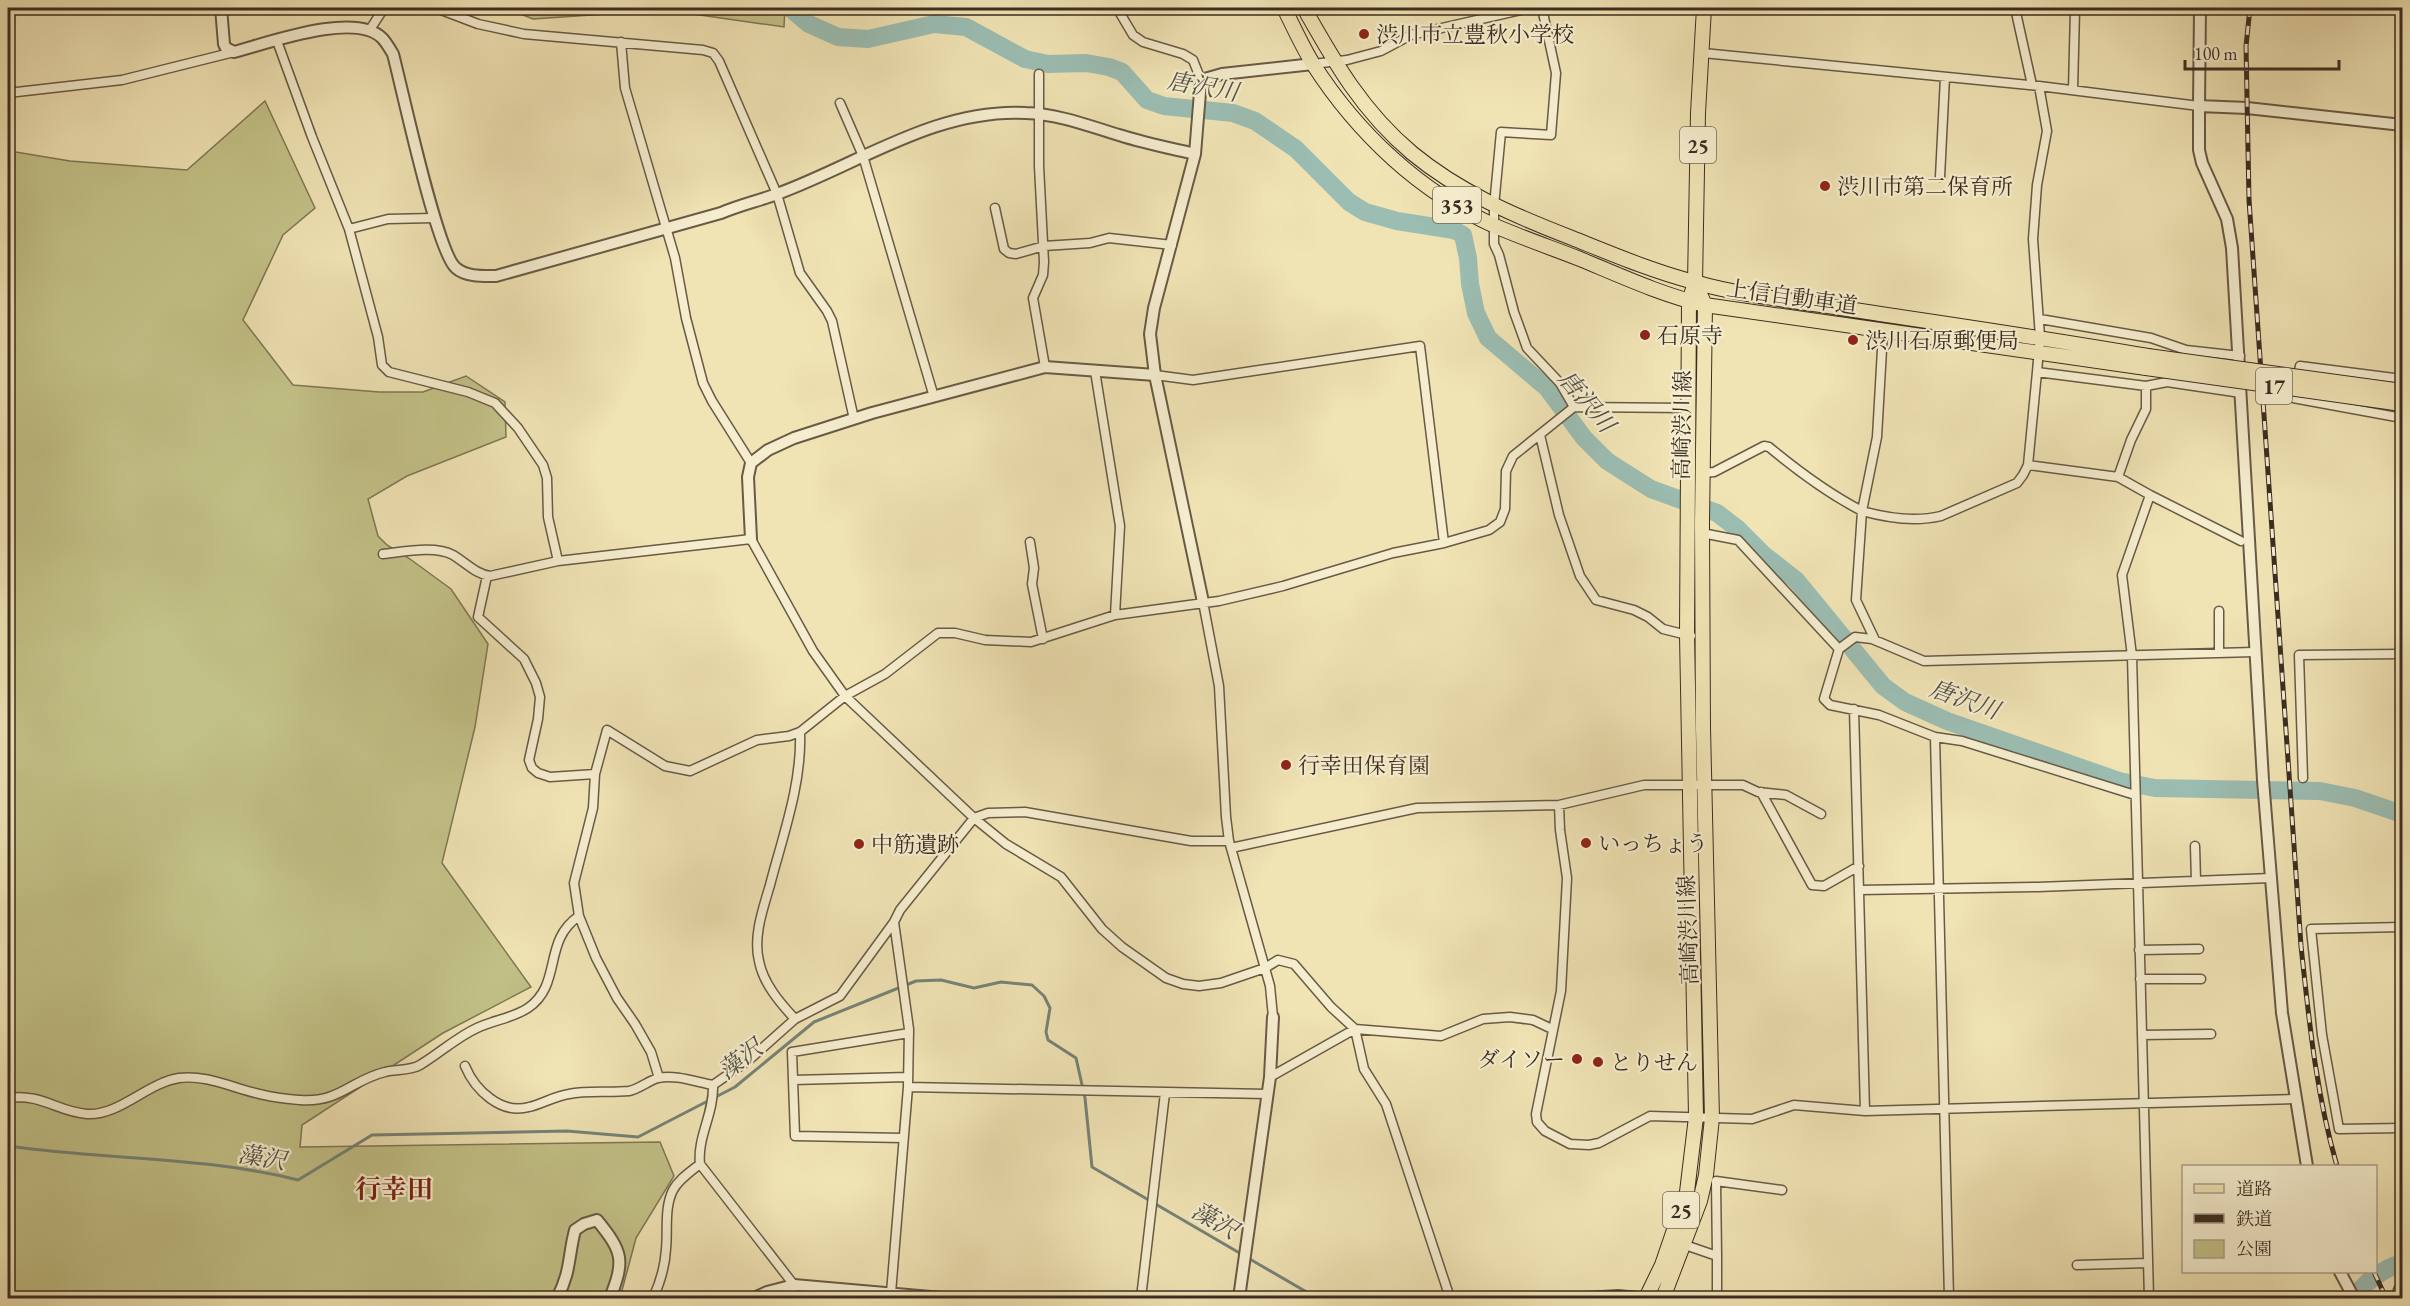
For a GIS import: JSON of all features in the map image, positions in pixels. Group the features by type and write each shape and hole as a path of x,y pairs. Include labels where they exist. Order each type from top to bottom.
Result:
{"main road":[{"name":"上信自動車道","path":"1284,8 1313,63 1349,114 1402,168 1450,201 1495,226 1689,301 2039,354 2147,362 2403,391"},
{"name":"上信自動車道","path":"1304,8 1334,61 1361,102 1412,153 1494,206 1518,218 1602,250 1695,283 1724,290 2040,337 2147,362 2403,404"},
{"name":"25","path":"1695,283 1698,113 1704,8"},
{"name":"高崎渋川線","path":"1695,283 1689,301 1687,635 1696,1117"},
{"name":"高崎渋川線","path":"1695,283 1705,305 1702,497 1704,785 1712,1118"},
{"name":"25","path":"1646,1299 1662,1265 1687,1192 1696,1117"},
{"name":"25","path":"1663,1299 1700,1201 1706,1175 1712,1118"}],"street":[{"path":"221,8 224,44 226,48 234,52"},
{"path":"369,31 384,8"},
{"path":"436,8 478,24 524,34 703,50 713,53 777,194 800,273 832,321 854,419"},
{"path":"1117,8 1133,35 1143,42 1183,54 1193,60 1201,80 1195,154 1157,297 1150,334 1155,375 1219,686 1226,817 1230,844 1270,986 1273,1017 1268,1094 1239,1299"},
{"path":"1201,80 1222,74 1347,60 1381,51 1411,35 1530,8"},
{"path":"1542,8 1556,74 1551,135 1502,132 1494,206 1494,244 1527,348 1560,383 1574,407"},
{"path":"1703,473 1714,472 1764,446 1770,447 1795,469 1843,501 1862,511 1898,518 1931,519 2017,483 2028,465 2034,421 2040,319 2033,239 2037,185 2047,131 2014,8 2021,8"},
{"path":"2068,8 2075,10 2073,90"},
{"path":"2200,8 2199,150 2202,163 2227,219 2232,248 2240,356 2254,652 2271,878 2282,1013 2294,1099 2307,1165"},
{"path":"8,93 122,80 305,32 351,26 369,31 382,38 393,54 435,218 450,262 458,270 478,276 496,276 777,194 924,129 996,112 1063,119 1195,154"},
{"path":"277,41 349,229 378,337 382,365 389,372 468,392 495,403 518,428 543,465 547,478 548,517 558,561"},
{"path":"621,42 625,88 675,258 686,318 703,383 751,463"},
{"path":"1702,53 2073,90 2199,106 2247,108 2403,125"},
{"path":"1039,74 1039,166 1044,246 1043,275 1033,298 1045,367"},
{"path":"1940,177 1945,78"},
{"path":"840,103 863,156 934,397"},
{"path":"995,208 1004,249 1009,253 1016,254 1044,246 1090,243 1108,238 1172,245"},
{"path":"349,229 388,219 435,218"},
{"path":"2040,319 2151,338 2186,350 2240,356"},
{"path":"1875,640 1856,600 1862,511 1878,437 1883,332"},
{"path":"1444,543 1420,346 1193,380 1045,367 854,419 794,438 768,450 751,463 748,477 751,539 813,651 845,696 974,818 1006,844 1061,877 1102,929 1122,948 1166,978 1183,984 1199,986 1221,983 1265,968 1278,960 1294,964 1330,1007 1355,1029 1364,1069 1386,1104 1450,1299"},
{"path":"2403,379 2300,366 2293,398 2403,418"},
{"path":"1095,371 1120,526 1115,615"},
{"path":"2037,372 2146,386 2167,382 2241,393"},
{"path":"2118,477 2131,440 2146,409 2146,386"},
{"path":"659,1078 651,1052 635,1024 616,998 596,958 579,916 574,883 593,808 596,774 608,730 665,766 690,771 757,740 789,736 800,732 845,696 885,674 938,633 955,633 985,640 1031,642 1115,615 1219,601 1283,586 1393,553 1444,543 1489,530 1500,522 1505,509 1507,464 1512,456 1574,407 1688,408"},
{"path":"1540,435 1569,545 1580,576 1596,600 1634,610 1648,617 1663,629 1704,641"},
{"path":"2028,465 2118,477 2241,541"},
{"path":"2149,1299 2132,656 2122,575 2150,495"},
{"path":"1702,528 1738,540 1839,649"},
{"path":"383,554 434,550 451,554 487,576 558,561 751,539"},
{"path":"1030,542 1034,568 1032,584 1043,639"},
{"path":"487,576 478,617 524,659 538,690 538,719 529,760 532,768 537,773 550,777 596,774"},
{"path":"2219,610 2220,653"},
{"path":"2134,793 1962,741 1935,737 1879,715 1830,705 1824,699 1839,649 1855,637 1875,640 1924,661 2254,652"},
{"path":"2303,778 2299,655 2403,654"},
{"path":"1854,709 1865,1111"},
{"path":"795,1019 766,980 759,964 756,948 765,900 798,779 801,757 800,732"},
{"path":"1935,737 1945,1109 1953,1298"},
{"path":"465,1066 483,1094 513,1109 526,1108 568,1094 632,1090 659,1078 680,1078 713,1085 749,1060 795,1019 840,996 894,922 900,910 974,818 988,813 1025,812 1191,841 1230,844 1417,808 1558,805 1644,785 1743,785 1761,792 1786,795 1821,814"},
{"path":"1761,792 1812,885 1824,886 1859,866"},
{"path":"1558,805 1567,878 1561,991 1536,1114 1537,1122 1545,1131 1570,1144 1599,1143 1650,1116 1752,1119 1794,1105 1865,1111 2294,1099"},
{"path":"2195,846 2196,881"},
{"path":"1860,890 2271,878"},
{"path":"8,1098 19,1096 40,1099 88,1114 124,1104 158,1083 181,1078 202,1079 265,1096 320,1101 334,1097 385,1072 418,1066 477,1028 515,1015 537,1001 550,981 556,947 566,924 579,916"},
{"path":"891,1293 908,1082 909,1033 894,922"},
{"path":"2403,927 2311,929 2322,1035 2339,1129 2403,1128"},
{"path":"2139,950 2199,949"},
{"path":"2140,979 2201,979"},
{"path":"1270,1077 1355,1029 1441,1036 1483,1019 1510,1017 1533,1020 1552,1029"},
{"path":"903,1138 795,1136 792,1052 909,1033"},
{"path":"2142,1035 2211,1034"},
{"path":"793,1080 908,1082 1165,1094 1268,1094"},
{"path":"713,1085 714,1102 699,1151 700,1164 794,1285"},
{"path":"1141,1299 1165,1094"},
{"path":"653,1299 663,1270 668,1207 673,1190 700,1164"},
{"path":"1717,1299 1716,1181 1782,1190"},
{"path":"557,1299 570,1265 574,1230 597,1220 611,1238 619,1255 620,1273 610,1299"},
{"path":"1685,1245 1717,1256"},
{"path":"2077,1265 2148,1263"},
{"path":"2341,1273 2354,1299"},
{"path":"2401,1299 2398,1290 2403,1284"},
{"path":"790,1299 794,1285"},
{"path":"754,1299 767,1292 794,1285 942,1299"},
{"path":"1585,1299 1618,1296 1639,1299"}],"green space":[{"path":"505,8 785,8 784,27 665,10 533,19"},
{"path":"265,101 315,208 283,235 243,320 293,385 379,392 423,392 466,376 505,402 506,437 407,476 368,499 378,536 387,545 451,589 488,644 475,727 442,863 531,987 443,1033 302,1125 300,1147 660,1142 674,1176 636,1238 620,1298 8,1298 8,154 10,151 70,161 187,170"}],"waterway":[{"name":"唐沢川","path":"790,8 809,24 838,37 868,39 934,24 966,27 1025,59 1048,64 1086,63 1109,67 1122,72 1147,100 1164,106 1233,113 1255,121 1296,149 1349,202 1365,212 1397,221 1454,230 1463,235 1476,313 1488,338 1547,388 1584,438 1607,461 1651,489 1717,513 1738,529 1764,555 1796,580 1883,686 1905,702 1947,721 2119,781 2155,788 2320,791 2355,798 2402,814"},
{"name":"藻沢","path":"8,1146 190,1162 262,1172 298,1180 372,1135 567,1131 638,1137 735,1087 814,1022 916,981 941,980 974,988 1001,982 1032,985 1044,996 1050,1008 1046,1032 1048,1040 1076,1058 1085,1098 1092,1167 1243,1255"},
{"name":"藻沢","path":"1248,1258 1317,1298"},
{"path":"2355,1298 2363,1286 2375,1276 2402,1263"}],"railway":[{"path":"2250,8 2246,46 2249,200 2301,946 2318,1084 2337,1165"},
{"path":"2374,1273 2386,1298"}],"place":[{"name":"渋川市立豊秋小学校","path":"1364,34"},
{"name":"渋川市第二保育所","path":"1825,186"},
{"name":"石原寺","path":"1645,335"},
{"name":"渋川石原郵便局","path":"1853,340"},
{"name":"行幸田保育園","path":"1286,765"},
{"name":"いっちょう","path":"1586,843"},
{"name":"中筋遺跡","path":"859,844"},
{"name":"ダイソー","path":"1577,1059"},
{"name":"とりせん","path":"1598,1062"}],"district":[{"name":"行幸田","path":"394,1189"}]}
